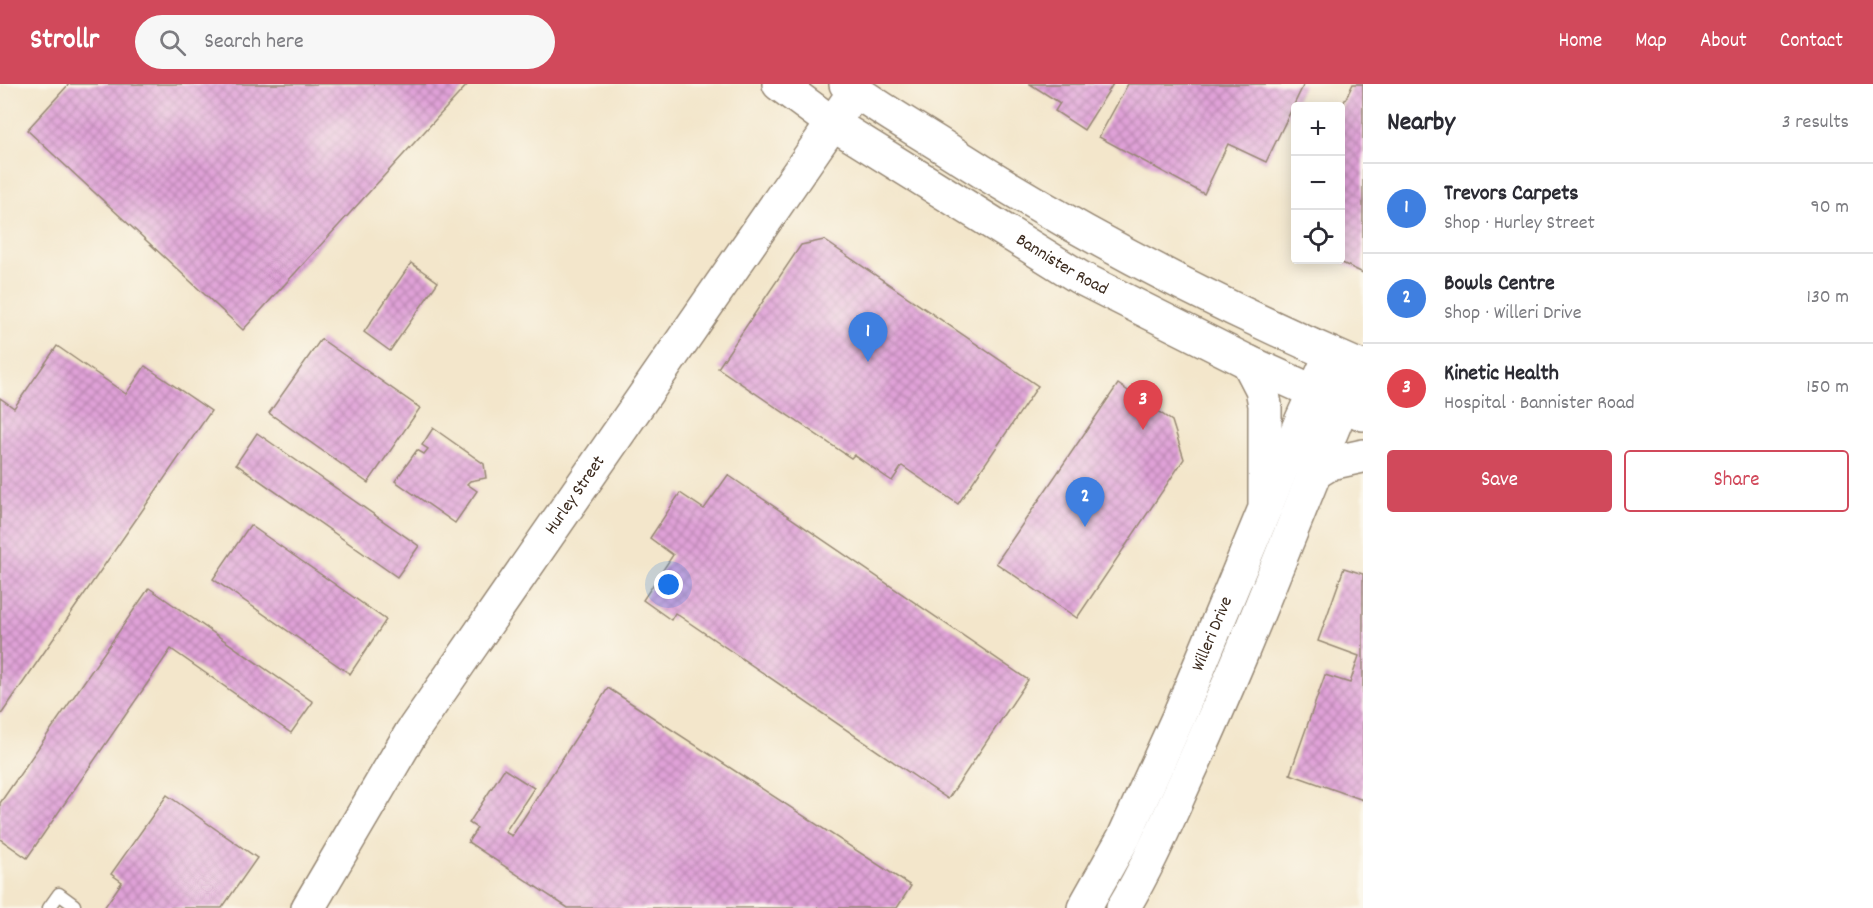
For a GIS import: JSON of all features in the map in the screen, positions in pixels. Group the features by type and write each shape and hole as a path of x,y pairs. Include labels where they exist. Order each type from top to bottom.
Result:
{"main road":[{"name":"Bannister Road","path":"779,84 832,123 1079,277 1248,362 1340,404"},
{"name":"Hurley Street","path":"308,908 411,733 832,123 850,87"},
{"path":"850,87 995,180 1106,244 1351,363"},
{"path":"1248,362 1262,389 1265,405 1265,508"},
{"name":"Willeri Drive","path":"1123,908 1140,880 1221,703 1340,404 1351,363"},
{"name":"Willeri Drive","path":"1083,908 1124,837 1173,729 1265,508 1340,404"},
{"path":"1313,474 1331,463 1363,456"}],"lane":[{"path":"49,908 59,894 74,905"}],"building":[{"path":"69,84 468,84 243,330 27,130"},
{"path":"1030,84 1113,84 1084,130 1055,111 1060,103"},
{"path":"1128,84 1304,84 1295,102 1291,102 1291,111 1266,162 1228,144 1204,194 1099,137"},
{"path":"1353,84 1363,84 1363,273 1344,264 1344,102"},
{"path":"824,240 1038,386 958,504 902,466 892,481 854,455 851,458 718,368 801,245"},
{"path":"411,263 438,282 390,351 364,332"},
{"path":"321,339 420,408 368,483 269,413"},
{"path":"57,346 126,394 145,366 211,411 0,716 0,398 14,408"},
{"path":"1118,384 1172,421 1184,459 1077,618 996,563"},
{"path":"433,428 484,464 486,478 470,481 467,484 477,491 455,523 395,481 417,450 424,454 428,449 422,445"},
{"path":"257,433 419,546 397,577 236,464"},
{"path":"728,475 1028,680 948,799 675,613 671,620 643,600 673,555 650,538 680,493 704,509"},
{"path":"250,525 386,620 350,674 213,579"},
{"path":"1344,568 1363,574 1363,800 1290,774 1325,675 1350,683 1359,656 1318,641"},
{"path":"149,588 313,702 291,733 171,649 27,858 0,839 0,803"},
{"path":"608,688 911,886 897,908 568,908 468,842 477,828 469,823 504,769 534,788 505,832 512,836"},
{"path":"167,795 257,858 222,908 104,908 122,882 111,874"}],"place":[{"name":"Trevors Carpets","path":"868,362"},
{"name":"Kinetic Health","path":"1143,430"},
{"name":"Bowls Centre","path":"1085,527"}]}
